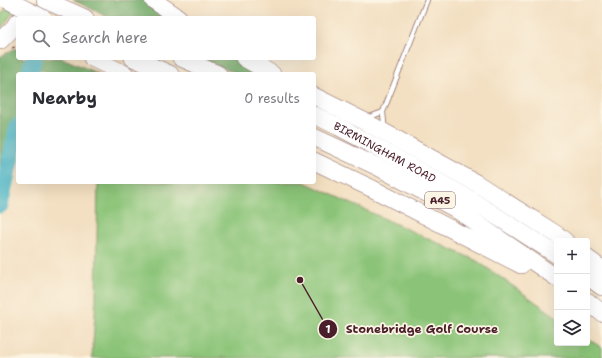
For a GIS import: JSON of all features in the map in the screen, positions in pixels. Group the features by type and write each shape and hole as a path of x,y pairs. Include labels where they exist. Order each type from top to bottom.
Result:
{"highway":[{"path":"7,0 39,16"},
{"path":"21,16 27,0"},
{"path":"45,0 78,15"},
{"path":"153,0 176,16"},
{"path":"8,38 16,24"},
{"path":"96,60 121,72"},
{"path":"138,60 165,72"},
{"path":"186,60 213,72"},
{"path":"248,60 268,72"},
{"path":"316,97 362,120 476,183 561,238"},
{"name":"BIRMINGHAM ROAD","path":"316,116 345,130 468,198 554,253"},
{"name":"BIRMINGHAM ROAD","path":"316,138 378,167 454,208 554,276"},
{"path":"316,162 373,189 554,281"},
{"path":"590,260 602,269"},
{"path":"590,278 602,287"},
{"path":"590,303 602,313"}],"lane":[{"path":"388,134 384,124 383,112 427,0"},
{"path":"362,120 383,112"}],"green space":[{"path":"73,0 145,0 168,16 106,16"},
{"path":"7,7 14,11 0,29 0,16"},
{"path":"16,49 16,60 67,60 94,72 47,72 30,69 29,72 16,72 16,135 0,205 0,57"},
{"path":"205,60 237,60 258,72 233,72"},
{"path":"98,184 308,184 477,261 554,315 554,346 590,346 590,340 602,348 602,358 92,358 96,299"}],"waterway":[{"path":"30,72 33,60"},
{"path":"0,205 16,135"}],"place":[{"name":"Stonebridge Golf Course","path":"300,280"}]}
